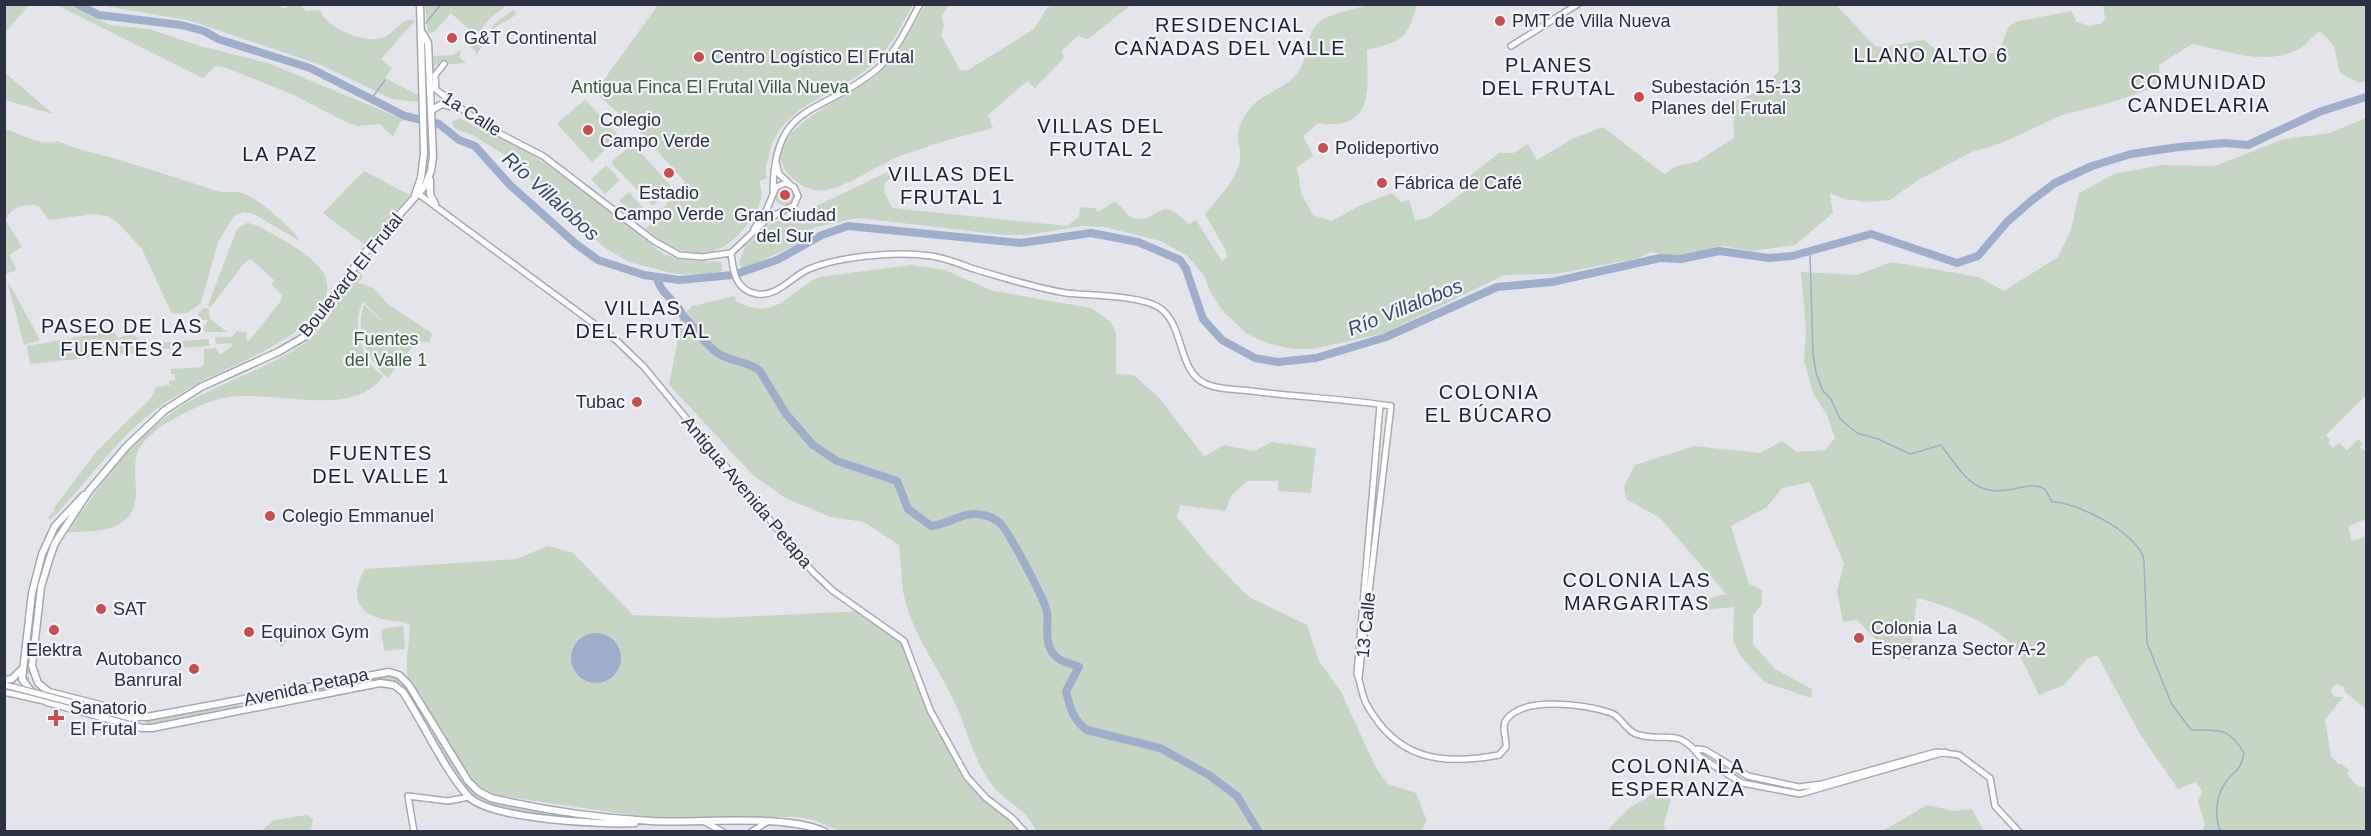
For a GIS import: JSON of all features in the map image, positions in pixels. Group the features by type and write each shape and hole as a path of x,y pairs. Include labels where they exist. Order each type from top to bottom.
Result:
{"main road":[{"name":"Boulevard El Frutal","path":"417,193 422,173 424,139 420,4"},
{"path":"787,209 777,206 773,195 772,175 783,136 801,114 860,82 884,63 920,4"},
{"path":"1511,46 1578,4"},
{"name":"Boulevard El Frutal","path":"22,679 21,669 32,592 45,546 55,526 128,446 165,410 201,387 270,356 304,336 317,322 362,256 428,182 432,167 432,111 428,44 422,32"},
{"path":"437,91 435,75 444,64"},
{"path":"421,69 426,74 426,82 430,86 422,89"},
{"name":"1a Calle","path":"430,86 485,126 549,161 670,251 694,257 730,253"},
{"path":"432,111 438,105 459,108"},
{"path":"776,157 778,172 798,196 794,205 754,229 730,253 733,275 743,288 758,294 770,293 806,270 835,262 884,256 931,256 1028,285 1155,305 1170,320 1191,370 1201,381 1210,386 1314,399 1362,400 1380,405"},
{"path":"432,167 430,187 435,204"},
{"path":"754,229 780,185 790,184"},
{"name":"Antigua Avenida Petapa","path":"417,193 435,204 616,340 644,367 812,570 839,596 902,638 930,710 967,777 986,798 1025,831"},
{"name":"13 Calle","path":"1380,405 1391,406 1359,678 1357,661 1380,405"},
{"name":"Boulevard El Frutal","path":"34,675 34,643 43,578 55,543 89,491"},
{"path":"55,526 57,530 55,543"},
{"path":"35,597 43,578"},
{"path":"4,680 12,679 21,669"},
{"name":"Avenida Petapa","path":"44,689 147,717 240,702 386,671 403,678 468,781 487,796 552,809 652,821"},
{"path":"22,679 28,682 34,675 44,689 39,697"},
{"path":"1359,678 1362,696 1375,718 1401,746 1417,753 1458,758 1499,755 1506,747 1504,725 1510,717 1538,705 1561,703 1612,714 1635,734 1681,738 1697,749 1700,756 1742,783 1800,794 1945,752 1965,759 1989,777 1993,785 1995,806 2019,831"},
{"path":"22,679 47,702"},
{"name":"Avenida Petapa","path":"47,702 145,728 242,712 384,683 401,690 469,797 488,807 566,822 597,825 652,821 767,822 795,823 825,831"},
{"path":"4,685 130,718 147,717"},
{"path":"4,692 47,702"},
{"path":"240,702 242,712"},
{"path":"417,715 425,710"},
{"path":"414,831 408,795 448,801 469,797"},
{"path":"703,822 723,831"},
{"path":"751,831 767,822"}],"green space":[{"path":"299,4 306,11 320,10 330,23 339,29 368,39 385,37 406,21 415,21 381,59 392,68 385,78 418,95 418,102 392,99 321,65 191,21 100,5 279,5 284,9 288,5"},
{"path":"425,4 507,5 490,18 476,36 451,13 434,32 428,33"},
{"path":"1368,4 1417,5 1410,26 1401,38 1367,50 1367,93 1358,114 1349,121 1336,124 1318,123 1303,136 1313,156 1297,167 1301,193 1313,215 1332,221 1361,205 1392,193 1401,202 1409,200 1415,220 1428,218 1464,192 1462,182 1499,153 1513,153 1528,144 1537,160 1574,138 1603,127 1664,174 1677,166 1696,162 1734,138 1733,102 1759,91 1779,71 1777,5 1836,5 1875,46 1884,47 1924,40 1950,61 1999,52 2008,28 2015,22 2071,11 2077,22 2090,26 2102,23 2105,18 2103,5 2366,5 2366,81 2359,83 2340,73 2334,46 2320,31 2299,49 2272,57 2245,55 2192,44 2159,65 2159,86 2106,104 2062,115 1999,144 1972,152 1920,179 1890,200 1867,202 1844,199 1830,193 1833,213 1795,245 1752,251 1723,246 1677,257 1651,252 1639,258 1556,274 1504,275 1385,333 1313,349 1293,349 1270,344 1247,334 1222,310 1212,295 1203,274 1187,256 1161,241 1104,227 1082,226 1028,235 1003,235 859,218 816,227 807,232 797,244 747,268 741,267 739,262 746,245 768,225 810,209 894,169 892,177 885,182 884,191 892,208 1067,226 1079,217 1080,207 1095,208 1098,212 1114,202 1137,219 1151,216 1165,209 1179,215 1189,224 1196,220 1222,261 1227,257 1226,251 1205,214 1233,179 1239,165 1238,131 1240,124 1254,104 1287,83 1299,71 1305,58 1309,37 1317,24 1328,17"},
{"path":"4,5 29,5 5,33"},
{"path":"57,5 70,5 110,25 150,29 196,45 268,63 405,120 400,122 393,137 380,124 358,126 348,123 294,95 224,67 216,66 203,78"},
{"name":"Antigua Finca El Frutal Villa Nueva","path":"658,5 913,5 890,44 872,65 797,112 785,124 775,138 769,156 767,178 759,181 761,196 754,214 739,234 727,244 715,251 702,253 675,248 646,229 685,182 645,137 595,92"},
{"path":"925,5 949,5 942,16 944,26 941,35 960,70 968,70 1034,29 1047,8 1052,5 1131,5 1088,39 1078,36 1062,50 1064,58 1035,88 1027,81 988,115 993,128 905,154 835,188 811,189 797,182 783,165 782,149 791,134 807,119 876,75 903,42"},
{"path":"514,10 516,15 497,26 476,55 475,50 470,47 500,19"},
{"path":"461,50 459,57 466,63 434,65 433,56 453,55"},
{"path":"4,72 53,114 5,100"},
{"name":"Colegio Campo Verde","path":"585,99 619,136 592,162 557,124"},
{"path":"459,118 528,152 590,195 662,253 684,260 722,262 722,271 701,275 675,274 629,262 605,248 542,192 508,157 474,136 454,128 452,122"},
{"path":"2366,118 2366,395 2326,435 2330,440 2328,443 2333,448 2339,443 2347,450 2358,439 2363,444 2360,447 2366,452 2366,519 2348,526 2352,541 2366,536 2366,709 2345,692 2343,686 2336,684 2331,693 2335,697 2343,697 2325,720 2331,756 2339,765 2349,770 2347,774 2358,787 2366,787 2366,831 2202,831 2205,824 2198,802 2202,791 2196,782 2178,789 2140,734 2097,655 2087,659 2064,685 2039,695 2019,655 2002,636 1961,613 1917,598 1910,660 1890,654 1857,620 1843,622 1837,591 1844,564 1810,482 1782,488 1767,507 1731,526 1749,584 1762,590 1762,604 1753,615 1753,644 1775,669 1812,689 1811,698 1764,682 1741,657 1733,641 1734,607 1699,611 1704,600 1726,594 1660,518 1626,499 1624,486 1635,465 1694,446 1760,453 1782,441 1797,452 1825,450 1835,438 1827,415 1813,393 1804,360 1806,328 1801,272 1857,275 1891,262 1979,277 2004,291 2058,257 2071,230 2079,193 2114,174 2162,165 2215,166 2284,139 2330,133"},
{"path":"5,129 38,141 58,141 217,191 245,194 275,215 301,242 254,214 243,212 234,216 218,242 201,303 188,313 172,314 142,249 118,223 107,216 93,214 49,220 39,206 29,205 15,209 6,221 22,247 9,255 17,270 5,274"},
{"path":"633,144 671,186 671,190 653,206 612,164 613,160"},
{"path":"606,165 620,180 605,194 591,179"},
{"path":"364,171 410,195 365,245 323,213"},
{"path":"781,186 789,186 795,192 795,200 789,206 781,206 775,200 775,192"},
{"name":"Colegio Campo Verde","path":"629,192 647,212 637,221 619,200"},
{"path":"247,223 270,232 305,254 325,278 326,297 315,315 273,346 208,378 154,411 126,436 50,520 48,517 55,511 53,509 97,451 151,398 156,387 170,385 169,381 175,380 175,374 171,374 171,369 202,367 204,349 216,348 220,355 232,346 231,343 216,344 215,337 232,337 237,331 247,333 246,340 249,341 281,301 282,296 272,285 274,280 251,259 246,261 210,308 208,305 237,229"},
{"path":"911,265 945,270 993,291 1091,308 1110,321 1116,333 1116,374 1134,375 1159,398 1204,456 1224,445 1254,451 1272,442 1316,448 1311,493 1278,491 1278,481 1247,481 1232,495 1225,511 1180,505 1177,517 1209,556 1249,597 1307,625 1319,661 1341,692 1376,768 1388,784 1416,793 1427,821 1421,831 1036,831 1023,812 993,786 980,766 953,699 911,619 903,591 899,545 864,522 831,517 785,498 753,475 669,385 677,344 676,324 692,306 735,296 736,301 761,309 780,303 819,277"},
{"name":"Fuentes del Valle 1","path":"358,269 363,277 358,283 374,288 389,305 430,332 432,335 429,342 409,341 414,345 388,378 374,363 364,345 361,315 364,305 392,330 363,302 358,321 361,342 370,362 383,376 368,390 349,398 328,400 233,397 213,401 193,409 160,427 138,451 135,469 136,497 131,514 124,521 104,530 67,533 121,460 153,427 190,401 269,364 312,337 325,322"},
{"path":"8,284 10,285 40,340 24,345"},
{"path":"203,308 209,309 210,319 227,332 206,332 203,329 208,320 202,320 198,314"},
{"name":"PASEO DE LAS FUENTES 2","path":"113,331 118,338 130,334 136,337 142,343 144,352 30,364 27,346 100,333 104,335"},
{"path":"209,339 209,346 146,350 145,344"},
{"path":"548,546 573,553 633,615 716,618 864,611 905,645 931,710 967,777 1025,831 840,831 814,820 798,817 645,817 494,795 472,781 408,679 410,625 383,619 366,612 358,600 358,586 365,569 516,559"},
{"path":"275,626 290,637 282,647 268,635"},
{"path":"403,626 405,649 384,651 381,629"},
{"path":"392,674 403,680 422,709 417,713 395,683 384,681 360,685 356,680"},
{"path":"354,681 357,686 244,711 242,704"},
{"path":"239,705 240,711 146,726 145,720"},
{"path":"424,712 480,795 613,820 536,814 495,805 478,798 466,790 419,715"},
{"path":"1660,790 1672,795 1664,824 1665,831 1607,831 1629,808"},
{"path":"1927,805 1954,811 1972,809 1984,831 1883,831"},
{"path":"307,815 313,819 311,831 261,831 274,820"}],"water":[{"path":"596,633 614,640 621,658 614,676 596,683 578,676 571,658 578,640"}],"waterway":[{"name":"Río Villalobos","path":"77,4 99,15 181,25 204,31 218,39 310,68 405,116 439,124 459,140 475,146 510,185 576,244 598,260 644,275 679,280 733,275 777,260 822,235 848,226 1021,243 1091,233 1138,242 1180,260 1186,269 1203,319 1222,340 1255,358 1278,362 1316,358 1386,337 1497,287 1552,282 1660,258 1681,259 1719,251 1769,258 1792,256 1871,234 1957,263 1978,256 2007,222 2055,183 2092,166 2131,154 2179,147 2225,143 2248,145 2319,112 2366,97"},
{"path":"426,23 441,4"},
{"path":"372,98 385,80"},
{"path":"1810,253 1813,354 1816,373 1823,391 1831,399 1840,419 1857,433 1878,439 1910,454 1941,445 1964,475 1981,487 2003,491 2032,486 2045,489 2052,502 2076,507 2106,521 2132,541 2140,551 2144,561 2147,643 2171,703 2191,730 2216,730 2228,734 2244,753 2238,769 2227,780 2219,795 2217,815 2221,832"},
{"path":"657,277 661,288 712,348 727,358 750,365 760,371 786,414 813,445 837,461 897,481 908,509 931,526 969,514 985,515 1000,523 1018,551 1047,612 1047,637 1052,652 1061,660 1079,667 1066,691 1078,722 1087,730 1160,748 1209,775 1237,796 1259,832"}],"tunnel":[{"path":"4,689 18,692 25,686 35,597"}],"place":[{"name":"PMT de Villa Nueva","path":"1500,21"},
{"name":"G&T Continental","path":"452,38"},
{"name":"Centro Logístico El Frutal","path":"699,57"},
{"name":"Subestación 15-13 Planes del Frutal","path":"1639,97"},
{"name":"Colegio Campo Verde","path":"588,130"},
{"name":"Polideportivo","path":"1323,148"},
{"name":"Estadio Campo Verde","path":"669,173"},
{"name":"Fábrica de Café","path":"1382,183"},
{"name":"Gran Ciudad del Sur","path":"785,195"},
{"name":"Tubac","path":"637,402"},
{"name":"Colegio Emmanuel","path":"270,516"},
{"name":"SAT","path":"101,609"},
{"name":"Elektra","path":"54,630"},
{"name":"Equinox Gym","path":"249,632"},
{"name":"Colonia La Esperanza Sector A-2","path":"1859,638"},
{"name":"Autobanco Banrural","path":"194,669"},
{"name":"Sanatorio El Frutal","path":"56,718"}],"district":[{"name":"RESIDENCIAL CAÑADAS DEL VALLE","path":"1230,36"},
{"name":"LLANO ALTO 6","path":"1931,55"},
{"name":"PLANES DEL FRUTAL","path":"1549,76"},
{"name":"COMUNIDAD CANDELARIA","path":"2199,94"},
{"name":"VILLAS DEL FRUTAL 2","path":"1101,138"},
{"name":"LA PAZ","path":"280,154"},
{"name":"VILLAS DEL FRUTAL 1","path":"952,186"},
{"name":"VILLAS DEL FRUTAL","path":"643,320"},
{"name":"PASEO DE LAS FUENTES 2","path":"122,338"},
{"name":"COLONIA EL BÚCARO","path":"1489,404"},
{"name":"FUENTES DEL VALLE 1","path":"381,464"},
{"name":"COLONIA LAS MARGARITAS","path":"1637,592"},
{"name":"COLONIA LA ESPERANZA","path":"1678,778"}]}
